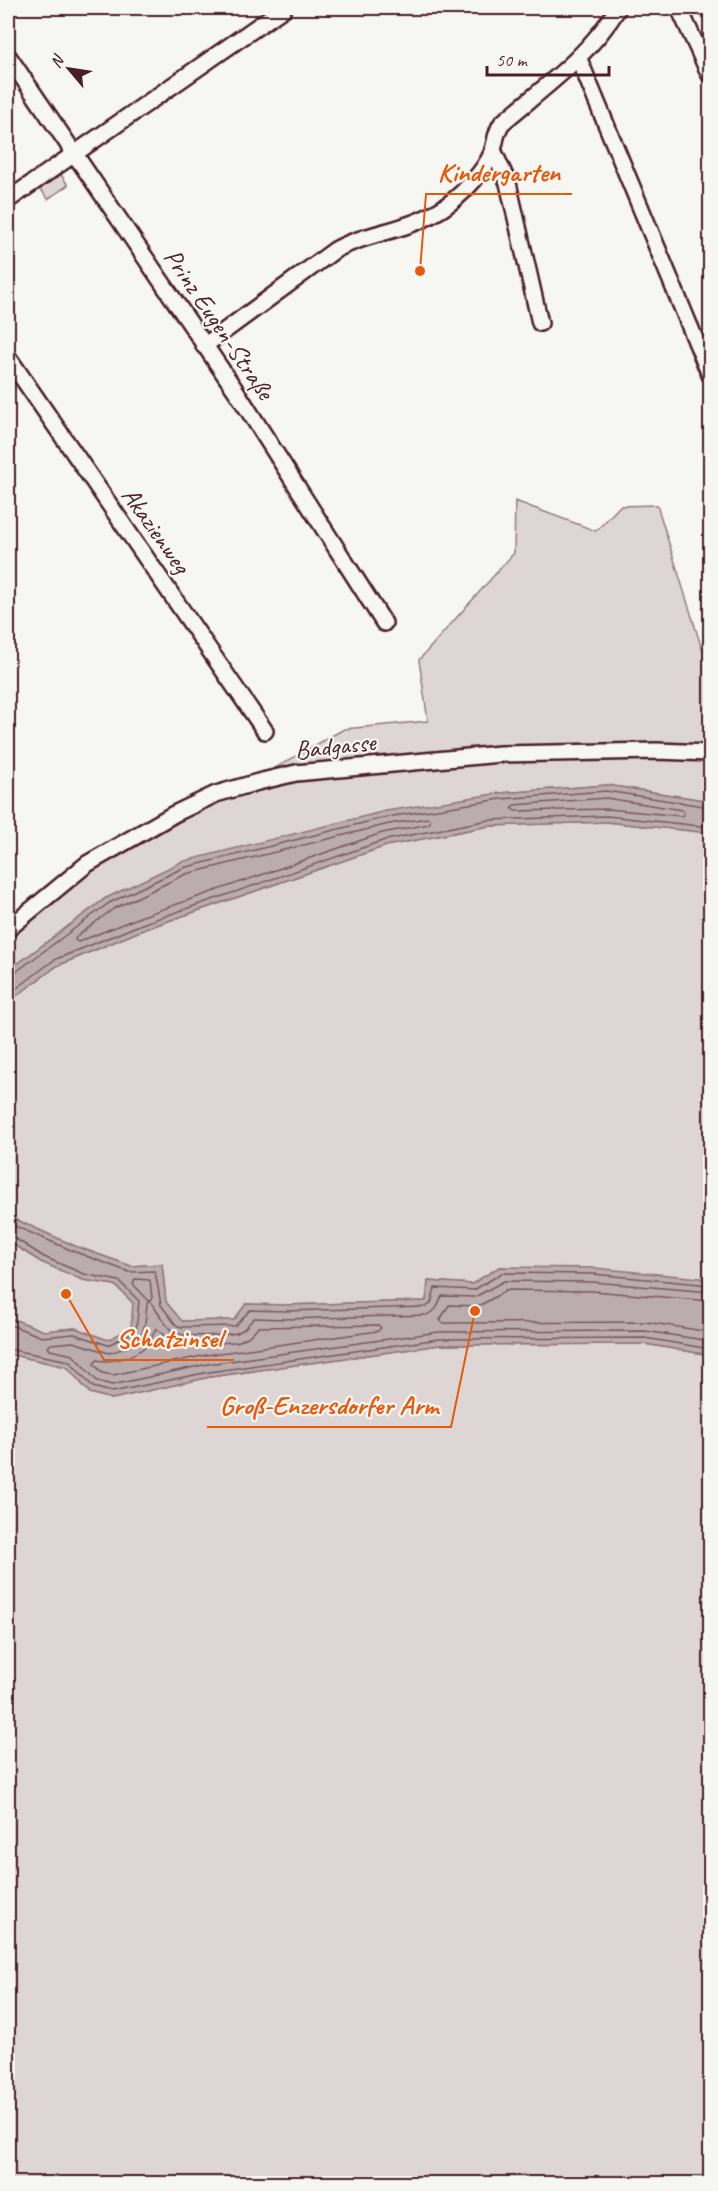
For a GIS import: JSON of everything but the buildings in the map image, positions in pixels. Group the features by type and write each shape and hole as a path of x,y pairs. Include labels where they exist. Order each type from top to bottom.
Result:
{"street":[{"path":"8,200 284,8"},
{"path":"204,346 352,240 430,216 453,200 474,181 489,160 493,150 495,132 502,123 579,59 600,35 618,8"},
{"path":"679,8 711,75"},
{"name":"Prinz Eugen-Straße","path":"8,56 238,394 384,623"},
{"path":"579,59 711,375"},
{"path":"493,150 508,183 540,323"},
{"name":"Akazienweg","path":"8,357 265,731"},
{"name":"Badgasse","path":"8,929 52,892 97,859 184,809 216,794 258,782 296,773 500,754 657,751 711,753"}],"shaded area":[{"path":"59,172 68,185 48,199 38,186"},
{"path":"515,501 596,531 620,506 657,505 702,649 710,652 710,801 607,785 500,793 106,898 8,971 8,940 89,873 344,729 428,721 419,660 514,553"},
{"path":"607,822 710,833 710,1279 500,1267 472,1284 429,1281 426,1301 246,1304 234,1320 181,1321 166,1302 162,1264 131,1266 75,1246 8,1216 8,1002 57,966 145,929 386,846 489,826"},
{"path":"8,1241 41,1262 83,1280 115,1285 133,1303 132,1328 108,1340 75,1328 44,1331 8,1317"},
{"path":"645,1344 710,1355 710,2183 8,2184 8,1354 67,1367 90,1393 112,1399 210,1377 440,1345"}],"water":[{"path":"607,785 710,801 710,833 607,822 489,826 386,846 145,929 57,966 8,1002 8,971 106,898 181,862 386,811 500,793"},
{"path":"8,1216 75,1246 131,1266 162,1264 166,1302 182,1321 234,1320 246,1304 426,1301 428,1281 472,1284 499,1267 594,1268 710,1279 710,1355 645,1344 440,1345 210,1377 112,1399 90,1393 67,1367 8,1354 8,1317 44,1331 75,1328 108,1340 131,1328 133,1303 115,1285 83,1280 41,1262 8,1241"}],"place":[{"name":"Kindergarten","path":"420,271"},
{"name":"Schatzinsel","path":"66,1294"},
{"name":"Groß-Enzersdorfer Arm","path":"475,1311"}]}
